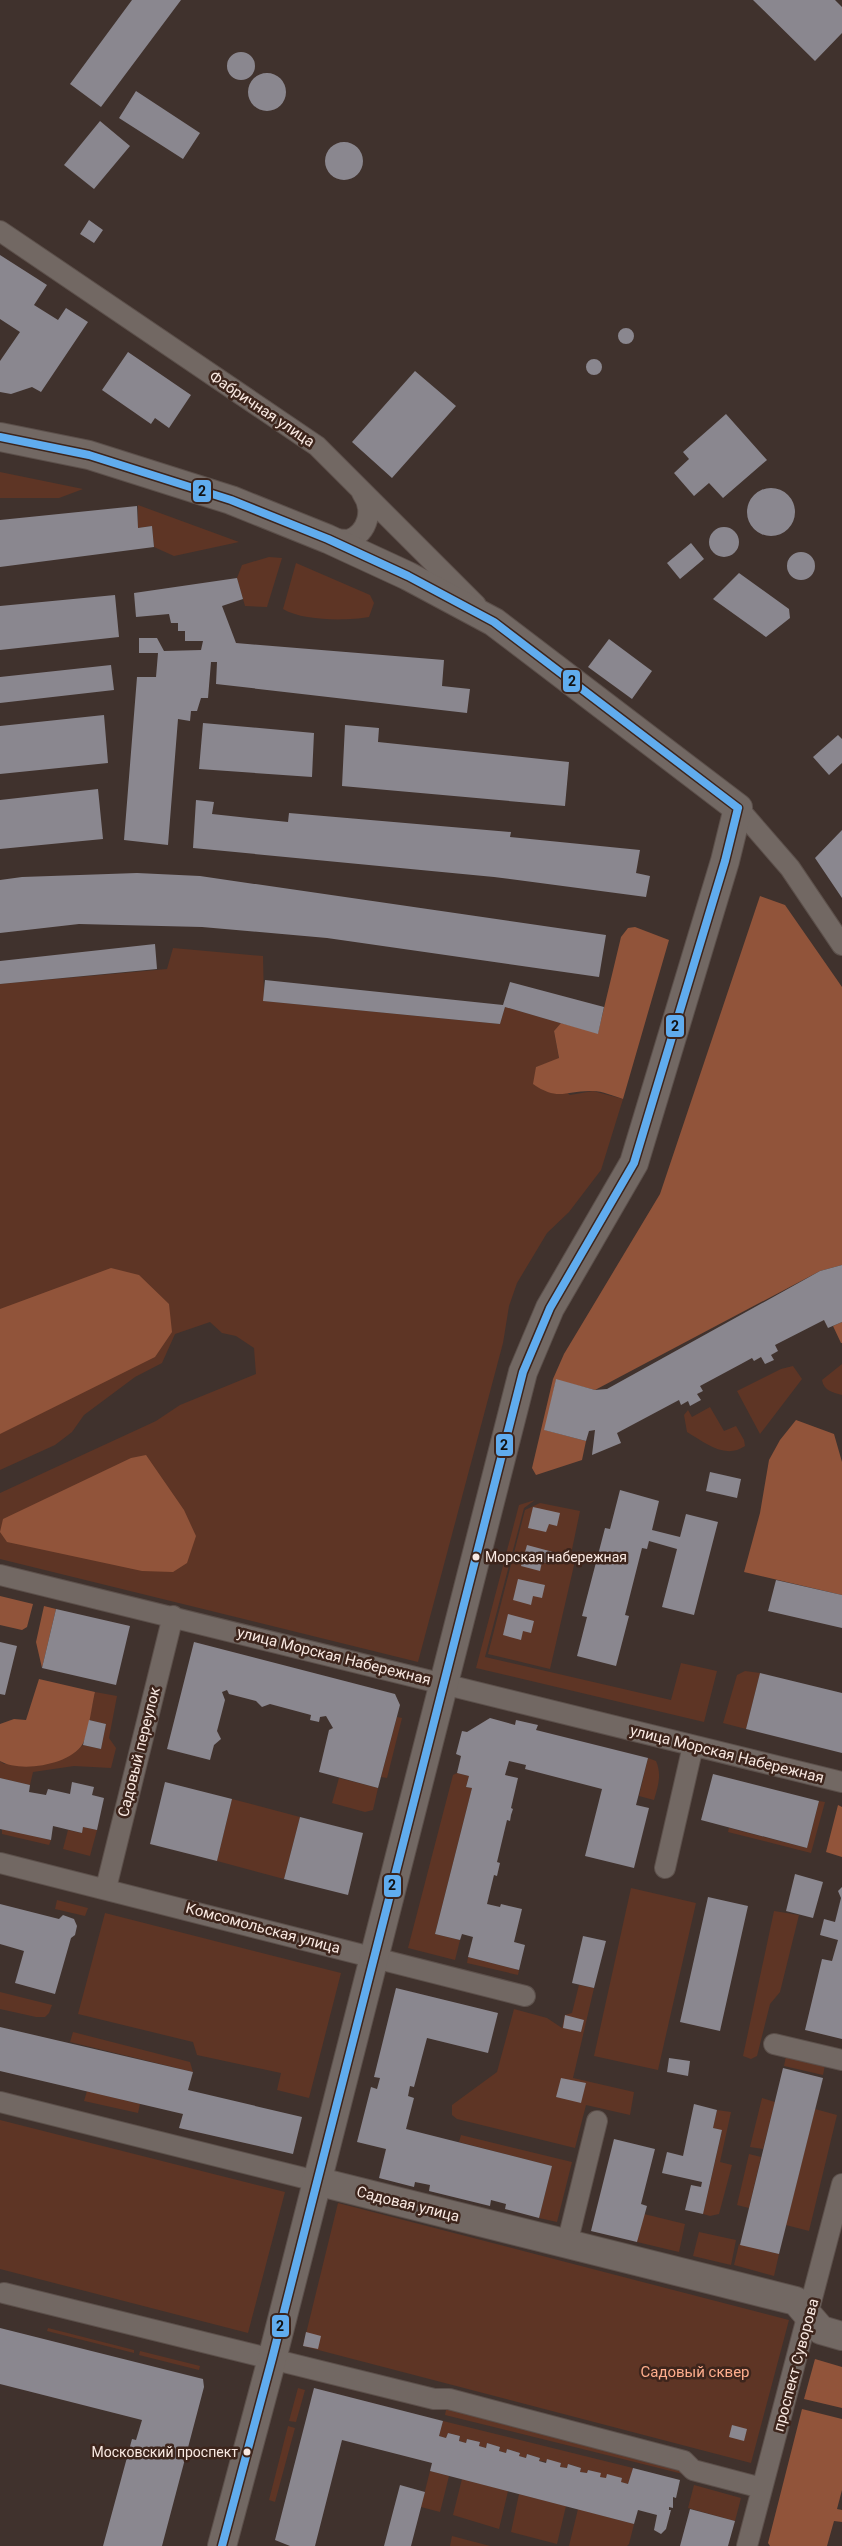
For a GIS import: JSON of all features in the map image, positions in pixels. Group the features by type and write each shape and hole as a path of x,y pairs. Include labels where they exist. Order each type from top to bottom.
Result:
{"street":[{"name":"Фабричная улица","path":"0,231 318,446 362,493 494,622"},
{"path":"0,437 74,452 156,475 230,500 328,539 408,576 494,622 738,808 790,868 842,945"},
{"path":"328,539 349,540 363,529 369,511 362,493"},
{"path":"222,2546 272,2359 442,1683 523,1372 550,1308 634,1163 726,861 738,808"},
{"name":"улица Морская Набережная","path":"0,1575 842,1782"},
{"name":"Садовый переулок","path":"106,1888 173,1616"},
{"path":"665,1868 693,1746"},
{"name":"Комсомольская улица","path":"0,1863 106,1888 525,1996"},
{"path":"774,2044 842,2060"},
{"name":"Садовая улица","path":"0,2102 796,2301 821,2330 842,2336"},
{"path":"567,2244 597,2121"},
{"name":"проспект Суворова","path":"747,2546 809,2316 842,2184"},
{"path":"4,2293 434,2399 448,2399 684,2461 693,2470 762,2488"}],"green space":[{"path":"0,472 83,489 59,498 0,498"},
{"path":"138,505 239,542 174,556 154,547 152,526 138,528"},
{"path":"269,557 282,558 267,607 245,606 237,578 242,565"},
{"path":"296,563 370,595 374,603 369,617 349,619 313,618 291,613 283,609"},
{"path":"173,948 263,956 264,1001 500,1024 505,1007 561,1023 554,1031 559,1059 536,1067 570,1095 593,1091 623,1099 601,1170 569,1212 547,1233 517,1283 509,1306 503,1343 418,1662 0,1559 0,1493 156,1421 180,1405 256,1374 254,1348 236,1336 222,1333 210,1322 175,1334 162,1363 135,1377 84,1415 72,1432 55,1445 0,1470 0,984 167,969"},
{"path":"842,1364 842,1395 827,1389 822,1380"},
{"path":"793,1366 802,1379 760,1434 737,1391 781,1369"},
{"path":"710,1407 724,1431 736,1426 744,1440 745,1446 737,1450 722,1450 708,1445 687,1432 684,1415 688,1410 692,1417"},
{"path":"535,1500 524,1508 485,1657 671,1700 681,1663 717,1671 704,1722 476,1668 519,1505"},
{"path":"540,1503 580,1511 570,1559 575,1561 550,1669 488,1654 525,1510"},
{"path":"745,1671 760,1673 746,1729 723,1723 737,1675"},
{"path":"95,1692 117,1696 109,1738 116,1748 111,1768 74,1766 33,1772 30,1785 0,1778 0,1761 4,1764 74,1753 83,1745 101,1749 106,1724 89,1720"},
{"path":"397,1717 402,1718 387,1778 381,1777"},
{"path":"648,1758 656,1761 659,1771 659,1780 654,1800 639,1796"},
{"path":"457,1773 469,1776 466,1787 472,1788 435,1934 460,1940 455,1960 408,1948 453,1775"},
{"path":"339,1778 378,1788 373,1810 365,1812 332,1803"},
{"path":"232,1799 300,1817 284,1879 217,1861"},
{"path":"819,1801 825,1802 811,1853 728,1832 729,1828 807,1848"},
{"path":"83,1827 97,1830 90,1856 63,1849 68,1830 81,1833"},
{"path":"2,1829 51,1840 49,1845 2,1834"},
{"path":"631,1888 696,1903 658,2070 594,2056"},
{"path":"57,1900 88,1908 85,1916 55,1909"},
{"path":"774,1911 799,1915 780,1992 770,2004 757,2056 751,2059 743,2056"},
{"path":"105,1913 341,1973 309,2098 277,2090 281,2073 197,2055 193,2042 78,2014"},
{"path":"468,1957 519,1970 518,1975 467,1963"},
{"path":"579,1985 594,1988 573,2078 634,2092 630,2115 586,2105 575,2148 457,2119 452,2115 452,2105 497,2072 514,2009 547,2018 562,2028 565,2015 572,2013"},
{"path":"0,1992 52,2005 45,2017 36,2017 0,2009"},
{"path":"73,2032 190,2062 193,2072 70,2042"},
{"path":"786,2056 825,2065 823,2075 784,2066"},
{"path":"87,2091 140,2104 138,2113 84,2101"},
{"path":"762,2098 775,2102 763,2149 750,2147"},
{"path":"815,2109 837,2115 809,2231 786,2225"},
{"path":"717,2110 731,2112 720,2162 732,2165 719,2214 710,2216 703,2214 722,2131 713,2128"},
{"path":"0,2120 285,2192 248,2333 0,2269"},
{"path":"461,2135 572,2162 557,2222 539,2218 552,2166 459,2142"},
{"path":"749,2154 761,2157 749,2208 737,2205"},
{"name":"Садовый сквер","path":"338,2203 789,2320 751,2463 303,2346"},
{"path":"644,2214 685,2224 679,2252 637,2242"},
{"path":"699,2232 736,2240 731,2265 693,2256"},
{"path":"739,2244 779,2254 774,2276 734,2265"},
{"path":"48,2328 134,2350 134,2353 47,2331"},
{"path":"140,2351 200,2366 199,2370 139,2355"},
{"path":"298,2388 305,2390 296,2422 289,2421"},
{"path":"447,2405 684,2467 683,2474 445,2415"},
{"path":"443,2421 633,2468 628,2484 600,2477 600,2473 588,2470 587,2473 580,2472 581,2468 569,2464 567,2468 560,2467 561,2463 539,2461 540,2458 527,2454 526,2458 519,2456 520,2453 507,2449 506,2453 499,2451 500,2447 487,2443 486,2448 479,2446 480,2442 467,2439 466,2443 459,2441 460,2436 448,2433 446,2438 439,2436"},
{"path":"288,2426 295,2428 275,2502 269,2500"},
{"path":"430,2471 449,2476 440,2512 421,2507"},
{"path":"462,2479 508,2491 499,2529 453,2515"},
{"path":"694,2485 741,2498 735,2521 688,2508"},
{"path":"519,2494 566,2506 557,2544 511,2532"},
{"path":"578,2509 634,2524 629,2544 627,2546 569,2546"},
{"path":"452,2536 490,2546 450,2546"}],"shaded area":[{"path":"760,896 785,905 842,987 842,1265 820,1271 595,1390 556,1380 545,1430 586,1441 582,1460 536,1475 532,1468 553,1379 564,1354 660,1194"},
{"path":"635,927 669,940 623,1099 597,1091 563,1094 550,1093 533,1084 536,1067 559,1058 554,1031 561,1023 598,1033 621,937 628,928"},
{"path":"111,1268 139,1275 169,1304 172,1332 155,1357 0,1434 0,1309"},
{"path":"842,1322 842,1343 841,1343 833,1326"},
{"path":"796,1420 834,1434 842,1462 842,1595 744,1572 760,1513 769,1460 780,1440"},
{"path":"146,1455 184,1510 196,1536 187,1563 173,1572 142,1571 7,1542 0,1532 3,1519 131,1458"},
{"path":"0,1596 33,1604 27,1627 22,1630 0,1625"},
{"path":"44,1606 56,1609 42,1668 36,1642"},
{"path":"39,1679 95,1692 84,1741 76,1752 56,1762 31,1766 9,1765 0,1761 0,1724 14,1719 26,1720"},
{"path":"838,1805 842,1807 842,1857 826,1852"},
{"path":"815,2359 842,2367 842,2408 804,2399"},
{"path":"802,2409 842,2419 842,2490 837,2509 842,2510 842,2522 834,2521 827,2546 770,2546 768,2543"}],"building":[{"path":"132,0 181,0 101,107 70,84"},
{"path":"753,0 835,0 842,7 842,33 815,61"},
{"path":"241,52 251,56 255,66 251,76 241,80 231,76 227,66 231,56"},
{"path":"267,73 280,79 286,92 280,105 267,111 254,105 248,92 254,79"},
{"path":"136,91 200,133 183,159 119,118"},
{"path":"100,121 130,146 94,189 64,165"},
{"path":"344,142 357,148 363,161 357,174 344,180 331,174 325,161 331,148"},
{"path":"89,220 103,230 94,243 80,234"},
{"path":"0,255 47,285 34,305 58,320 66,308 88,322 41,392 32,387 11,394 0,392 0,361 20,332 0,319"},
{"path":"623,328 629,328 634,333 632,342 623,344 618,339 618,333"},
{"path":"128,352 191,395 169,428 155,418 151,424 102,390"},
{"path":"591,359 597,359 602,364 600,373 591,375 586,370 586,364"},
{"path":"415,371 456,406 392,478 352,442"},
{"path":"726,414 767,460 723,498 709,483 694,496 674,473 689,459 683,452"},
{"path":"766,488 776,488 785,492 791,498 795,512 791,526 785,532 776,536 766,536 757,532 751,526 747,517 747,507 751,498 757,492"},
{"path":"137,506 138,528 152,526 154,547 0,567 0,520"},
{"path":"724,527 734,532 739,542 734,552 724,557 714,552 709,542 714,532"},
{"path":"691,543 704,559 680,579 667,563"},
{"path":"801,552 811,556 815,566 811,576 801,580 791,576 787,566 791,556"},
{"path":"739,573 789,609 790,618 766,637 713,599"},
{"path":"237,578 243,599 222,606 236,643 444,660 442,686 470,689 467,713 216,684 217,662 211,662 208,698 201,698 197,711 191,711 190,721 178,719 168,845 124,840 137,677 156,677 158,653 139,653 139,638 157,638 164,651 201,650 203,641 185,641 185,631 178,631 178,623 171,623 169,614 136,617 134,593"},
{"path":"115,595 119,637 0,650 0,606"},
{"path":"609,639 652,671 632,699 588,667"},
{"path":"111,665 114,690 0,703 0,677"},
{"path":"104,715 108,763 0,774 0,726"},
{"path":"203,723 314,733 312,777 199,769"},
{"path":"345,725 379,728 378,742 569,762 565,806 342,786"},
{"path":"838,735 842,739 842,763 829,775 813,757"},
{"path":"98,789 103,839 0,849 0,800"},
{"path":"196,800 214,802 212,814 288,822 289,813 511,832 510,837 640,850 636,873 650,876 646,897 494,877 193,848"},
{"path":"842,830 842,898 815,858"},
{"path":"137,873 200,876 606,935 599,977 327,938 202,927 79,924 0,933 0,880 22,877"},
{"path":"155,944 157,969 0,984 0,961"},
{"path":"265,980 503,1005 510,982 604,1007 598,1034 505,1007 500,1024 263,1001"},
{"path":"842,1265 842,1322 828,1328 824,1320 775,1345 778,1351 771,1355 774,1360 765,1364 761,1357 754,1361 752,1358 700,1386 703,1391 697,1394 701,1400 690,1406 688,1401 681,1405 679,1400 617,1433 621,1443 592,1455 595,1430 589,1431 586,1441 544,1430 556,1379 595,1390 607,1389 820,1271"},
{"path":"710,1472 741,1479 737,1498 706,1491"},
{"path":"620,1490 659,1501 652,1530 680,1537 686,1514 718,1522 694,1615 662,1607 677,1549 649,1541 647,1549 642,1548 625,1615 629,1616 616,1666 577,1656 587,1617 582,1616 605,1528 610,1529"},
{"path":"533,1507 560,1513 557,1526 549,1524 546,1532 528,1528"},
{"path":"527,1545 553,1552 550,1564 542,1562 540,1571 521,1566"},
{"path":"518,1579 545,1585 542,1598 533,1596 531,1605 513,1600"},
{"path":"776,1580 842,1595 842,1628 768,1611"},
{"path":"56,1609 130,1626 116,1685 42,1668"},
{"path":"508,1614 534,1621 531,1633 523,1631 521,1640 503,1635"},
{"path":"0,1642 17,1646 5,1695 0,1694"},
{"path":"194,1642 395,1694 400,1705 378,1788 319,1772 329,1730 333,1728 326,1716 320,1717 319,1722 310,1720 311,1715 270,1704 262,1707 256,1701 229,1694 227,1690 222,1692 225,1700 217,1731 221,1739 214,1745 210,1760 167,1749"},
{"path":"760,1673 842,1693 842,1753 746,1729"},
{"path":"490,1718 515,1725 516,1720 538,1725 536,1730 648,1758 636,1805 649,1808 634,1868 585,1856 602,1789 525,1769 526,1765 509,1761 505,1775 518,1778 510,1821 507,1820 497,1862 500,1863 497,1876 494,1875 487,1904 500,1907 501,1904 522,1909 514,1942 525,1945 519,1970 468,1957 473,1937 462,1934 460,1940 435,1934 472,1788 466,1787 469,1776 457,1773 461,1756 456,1754 462,1731 467,1732"},
{"path":"89,1720 106,1724 101,1749 83,1745"},
{"path":"713,1774 819,1801 807,1848 701,1820"},
{"path":"0,1778 30,1785 29,1792 46,1795 48,1789 70,1794 72,1782 94,1787 92,1795 104,1798 97,1830 83,1827 82,1833 53,1826 51,1840 0,1829"},
{"path":"165,1782 232,1799 217,1861 150,1844"},
{"path":"300,1817 363,1833 348,1895 284,1879"},
{"path":"795,1874 823,1882 813,1918 786,1911"},
{"path":"842,1887 842,2039 805,2030 822,1959 832,1961 838,1940 820,1935 824,1919 835,1922 841,1898 838,1891"},
{"path":"708,1897 748,1906 720,2031 680,2022"},
{"path":"0,1904 59,1919 63,1915 74,1919 77,1926 75,1935 71,1938 55,1994 15,1983 24,1951 0,1944"},
{"path":"583,1936 606,1941 594,1988 572,1983"},
{"path":"396,1988 498,2013 488,2053 427,2038 414,2087 410,2086 408,2096 414,2098 406,2129 552,2166 539,2218 505,2209 506,2204 491,2200 490,2206 429,2191 430,2185 415,2182 414,2187 379,2178 386,2149 357,2142 371,2087 377,2089 380,2078 374,2077"},
{"path":"565,2015 584,2020 581,2032 563,2028"},
{"path":"0,2027 193,2072 188,2090 302,2117 293,2154 179,2128 183,2114 0,2071"},
{"path":"669,2058 690,2061 688,2076 667,2072"},
{"path":"783,2068 823,2078 779,2254 740,2245"},
{"path":"561,2078 586,2083 581,2103 556,2097"},
{"path":"694,2104 717,2110 713,2128 722,2130 703,2214 685,2210 691,2185 701,2187 702,2182 662,2173 667,2152 683,2156"},
{"path":"614,2139 655,2149 641,2204 647,2206 637,2242 591,2231"},
{"path":"0,2328 203,2379 204,2387 162,2546 103,2546 132,2439 136,2440 142,2420 0,2384"},
{"path":"306,2332 321,2336 318,2349 303,2346"},
{"path":"314,2388 443,2421 439,2436 446,2438 448,2433 460,2436 459,2441 466,2443 467,2439 480,2442 479,2446 486,2448 487,2443 500,2447 499,2451 506,2453 507,2449 520,2453 519,2456 526,2458 527,2454 540,2458 539,2461 546,2463 547,2459 561,2463 560,2467 567,2468 568,2464 581,2468 580,2472 587,2473 588,2470 601,2473 600,2477 606,2478 607,2474 622,2478 621,2482 628,2484 633,2468 680,2480 676,2498 673,2497 673,2508 669,2507 669,2510 671,2510 666,2529 661,2534 654,2530 657,2515 638,2510 634,2524 430,2471 432,2463 342,2440 315,2546 290,2546 275,2540"},
{"path":"732,2425 747,2429 744,2441 729,2437"},
{"path":"400,2485 425,2492 411,2546 384,2546"},
{"path":"690,2509 735,2521 728,2546 680,2546"}],"transit line":[{"name":"2","path":"0,437 89,455 231,500 328,539 408,576 494,622 738,808"},
{"name":"2","path":"222,2546 272,2359 523,1372 550,1308 634,1163 725,861 738,808"}],"place":[{"name":"Морская набережная","path":"476,1557"},
{"name":"Московский проспект","path":"247,2452"}]}
